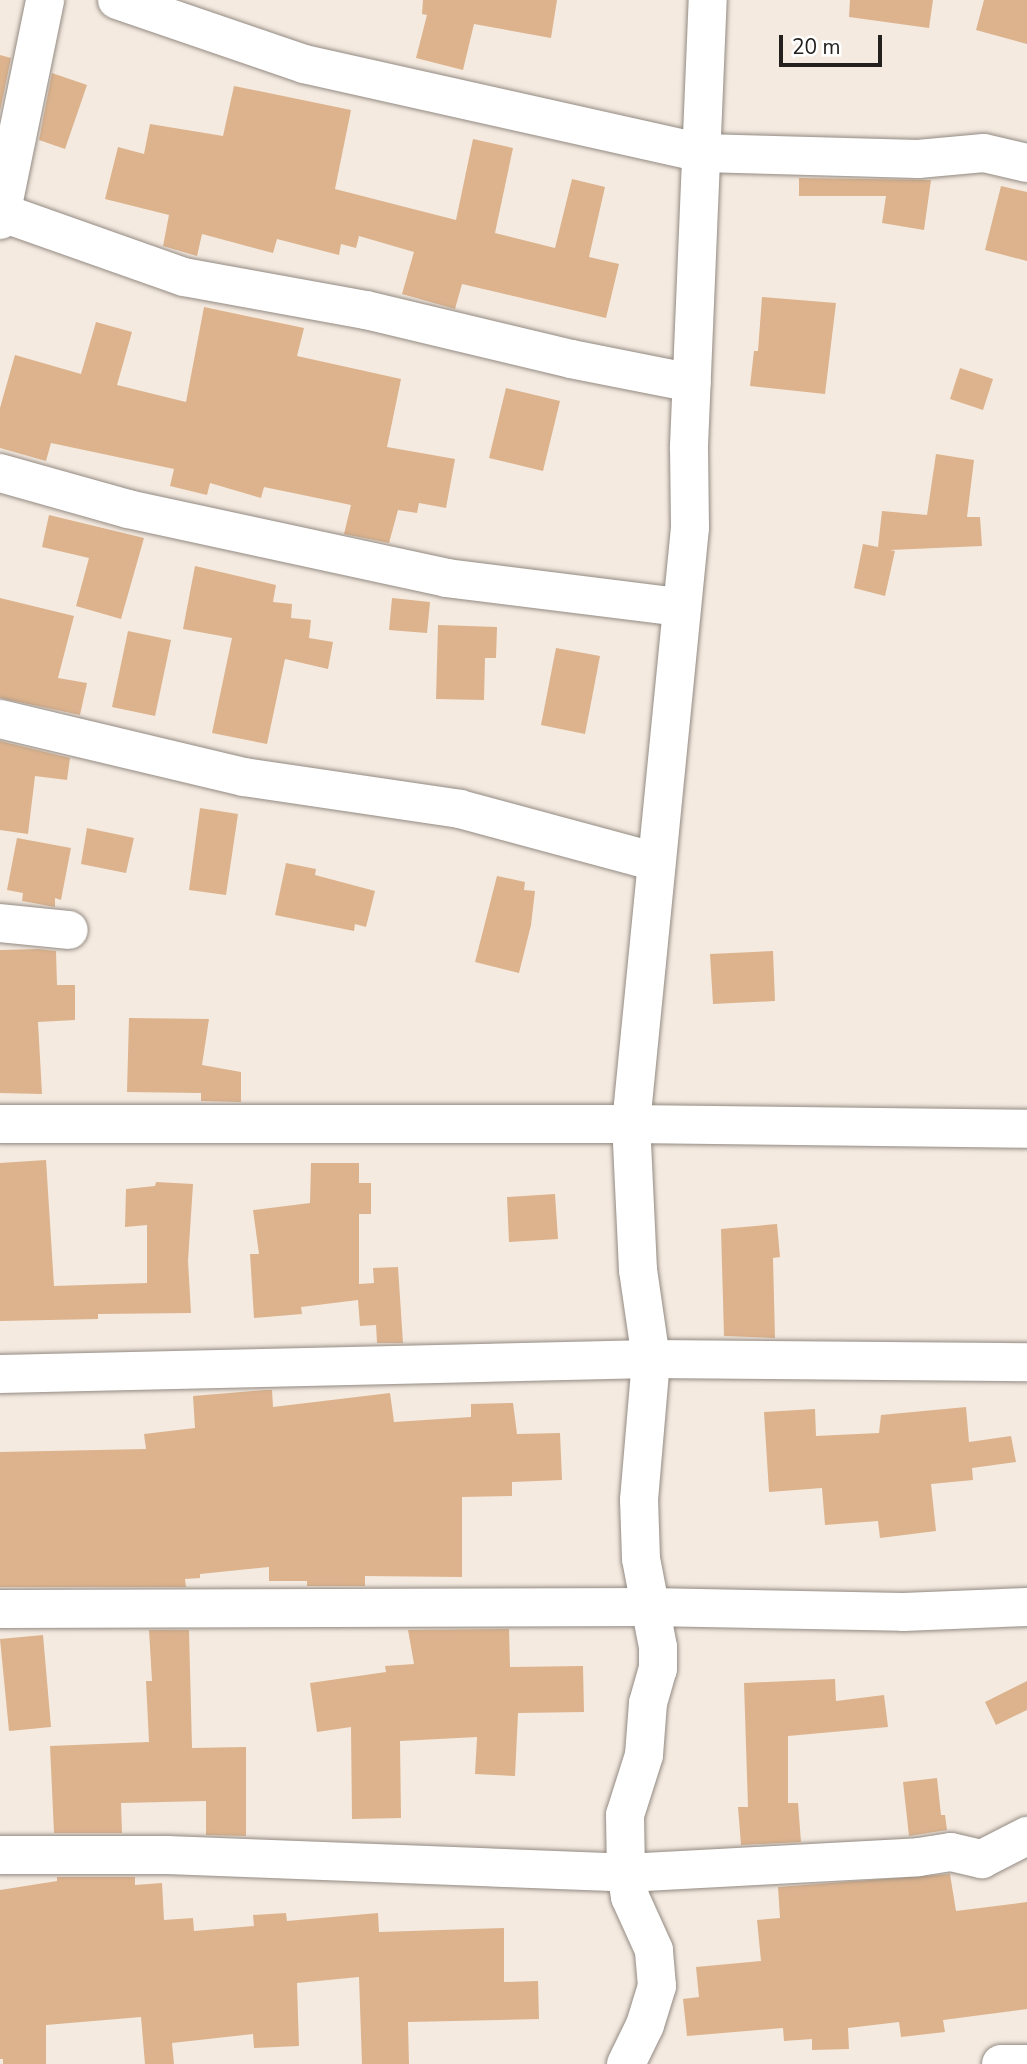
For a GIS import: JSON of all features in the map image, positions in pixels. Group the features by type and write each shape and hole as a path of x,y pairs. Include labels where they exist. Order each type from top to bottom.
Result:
{"street":[{"path":"45,0 1,215 184,278 366,310 571,359 692,383"},
{"path":"117,0 304,64 702,153 918,159 984,153 1027,163"},
{"path":"626,2064 645,2025 657,1986 654,1950 630,1897 626,1873 625,1815 644,1755 648,1703 658,1669 658,1647 640,1559 639,1500 651,1359 638,1270 631,1124 680,607 690,528 692,383 708,0"},
{"path":"0,474 128,509 446,578 680,607"},
{"path":"0,719 244,777 460,809 656,862"},
{"path":"0,923 69,930"},
{"path":"0,1124 631,1124 1027,1129"},
{"path":"0,1374 651,1359 1027,1362"},
{"path":"0,1609 649,1607 903,1612 1027,1607"},
{"path":"0,1855 167,1855 626,1873 919,1857 951,1852 982,1859 1027,1836"},
{"path":"1000,2064 1027,2064"}],"building":[{"path":"423,0 557,0 551,38 474,24 463,70 416,58 427,15 422,14"},
{"path":"850,0 933,0 929,28 849,17"},
{"path":"984,0 1027,0 1027,44 976,30"},
{"path":"0,55 11,58 0,111"},
{"path":"52,73 87,85 65,149 39,140"},
{"path":"234,86 351,110 335,189 456,220 473,139 513,148 495,233 555,248 572,179 605,187 589,257 619,264 606,318 462,284 455,309 402,294 414,252 359,236 356,248 341,244 339,255 277,239 273,253 202,234 197,256 163,246 169,215 105,199 118,147 144,154 150,124 223,136"},
{"path":"799,178 931,180 924,230 882,223 886,196 799,196"},
{"path":"1001,186 1027,192 1027,261 985,250"},
{"path":"762,297 836,303 825,394 750,386 754,351 758,351"},
{"path":"204,307 304,328 297,356 401,379 387,447 455,459 446,508 419,503 417,513 398,510 389,543 344,534 351,505 264,487 261,498 210,483 207,495 170,486 174,469 51,443 46,461 0,448 0,408 15,355 81,374 96,322 132,332 117,385 186,402"},
{"path":"960,368 993,379 983,410 950,399"},
{"path":"506,388 560,401 543,471 489,458"},
{"path":"936,454 974,460 967,517 980,517 982,546 890,550 895,551 885,596 854,588 863,544 878,547 882,511 927,515"},
{"path":"49,515 144,538 121,619 76,606 89,558 42,547"},
{"path":"195,566 276,585 273,602 292,604 291,618 311,620 309,638 333,642 328,669 285,659 267,744 212,733 232,638 183,629"},
{"path":"0,598 74,616 58,678 87,683 80,715 0,698"},
{"path":"392,598 430,602 427,633 389,630"},
{"path":"438,625 497,627 496,658 485,658 484,700 436,699"},
{"path":"128,631 171,640 155,716 112,707"},
{"path":"556,648 600,656 585,734 541,725"},
{"path":"0,741 70,758 67,780 35,776 28,834 0,830"},
{"path":"200,808 238,814 226,895 189,890"},
{"path":"87,828 134,838 126,873 81,864"},
{"path":"17,838 71,848 61,900 55,898 55,907 22,901 23,893 7,890"},
{"path":"286,863 316,869 315,875 375,891 366,927 355,924 354,931 275,915"},
{"path":"497,876 525,882 524,890 535,891 531,925 519,973 475,962"},
{"path":"0,950 56,951 57,985 75,985 75,1020 38,1022 42,1094 0,1093"},
{"path":"773,951 775,1001 713,1004 710,954"},
{"path":"129,1018 209,1019 202,1065 241,1072 241,1102 201,1101 201,1093 127,1092"},
{"path":"46,1160 54,1286 147,1283 147,1225 125,1227 126,1189 155,1186 156,1182 193,1184 188,1261 191,1313 98,1314 98,1319 0,1321 0,1163"},
{"path":"311,1163 359,1163 359,1183 371,1183 371,1214 359,1214 359,1284 374,1283 373,1268 398,1267 403,1343 377,1343 376,1325 360,1326 358,1300 301,1307 302,1314 254,1318 250,1254 259,1254 253,1210 310,1203"},
{"path":"555,1194 558,1239 509,1242 507,1197"},
{"path":"777,1224 780,1257 773,1258 775,1338 724,1336 721,1229"},
{"path":"272,1390 273,1407 390,1393 394,1422 471,1417 471,1404 513,1403 517,1434 560,1433 562,1480 512,1482 512,1496 462,1497 462,1577 365,1576 365,1586 307,1586 307,1581 269,1581 269,1567 200,1574 200,1578 185,1579 186,1587 0,1587 0,1452 146,1449 144,1434 195,1428 193,1396"},
{"path":"966,1407 969,1442 1011,1436 1016,1462 972,1468 973,1480 931,1484 936,1531 880,1538 878,1521 825,1525 822,1488 769,1492 764,1412 815,1409 816,1436 879,1433 881,1415"},
{"path":"509,1629 510,1667 583,1666 584,1712 518,1713 515,1776 475,1774 477,1737 400,1741 401,1818 352,1819 351,1727 317,1732 310,1683 386,1672 385,1666 414,1664 408,1630"},
{"path":"149,1630 189,1630 192,1748 246,1747 246,1836 206,1835 206,1801 121,1803 122,1833 54,1833 50,1746 149,1742 146,1681 152,1681"},
{"path":"43,1635 51,1727 9,1731 0,1639"},
{"path":"835,1679 836,1701 884,1695 888,1727 788,1736 788,1803 798,1803 801,1842 741,1845 738,1807 748,1807 744,1683"},
{"path":"1027,1681 1027,1710 996,1725 985,1702"},
{"path":"937,1778 941,1815 945,1815 947,1830 909,1836 903,1782"},
{"path":"950,1874 956,1911 1027,1902 1027,2009 943,2020 945,2032 901,2037 899,2022 848,2028 849,2049 812,2050 812,2039 784,2041 783,2028 687,2036 683,1999 699,1997 696,1967 761,1961 757,1920 780,1918 778,1887"},
{"path":"57,1877 135,1877 135,1885 162,1883 164,1920 193,1918 194,1931 254,1926 253,1915 286,1913 287,1921 378,1913 379,1932 504,1928 504,1982 538,1981 539,2019 408,2022 409,2064 362,2064 359,1977 297,1983 299,2046 254,2048 253,2034 172,2043 174,2064 145,2064 141,2017 46,2025 46,2064 3,2064 3,2059 0,2059 0,1890 57,1881"}]}
